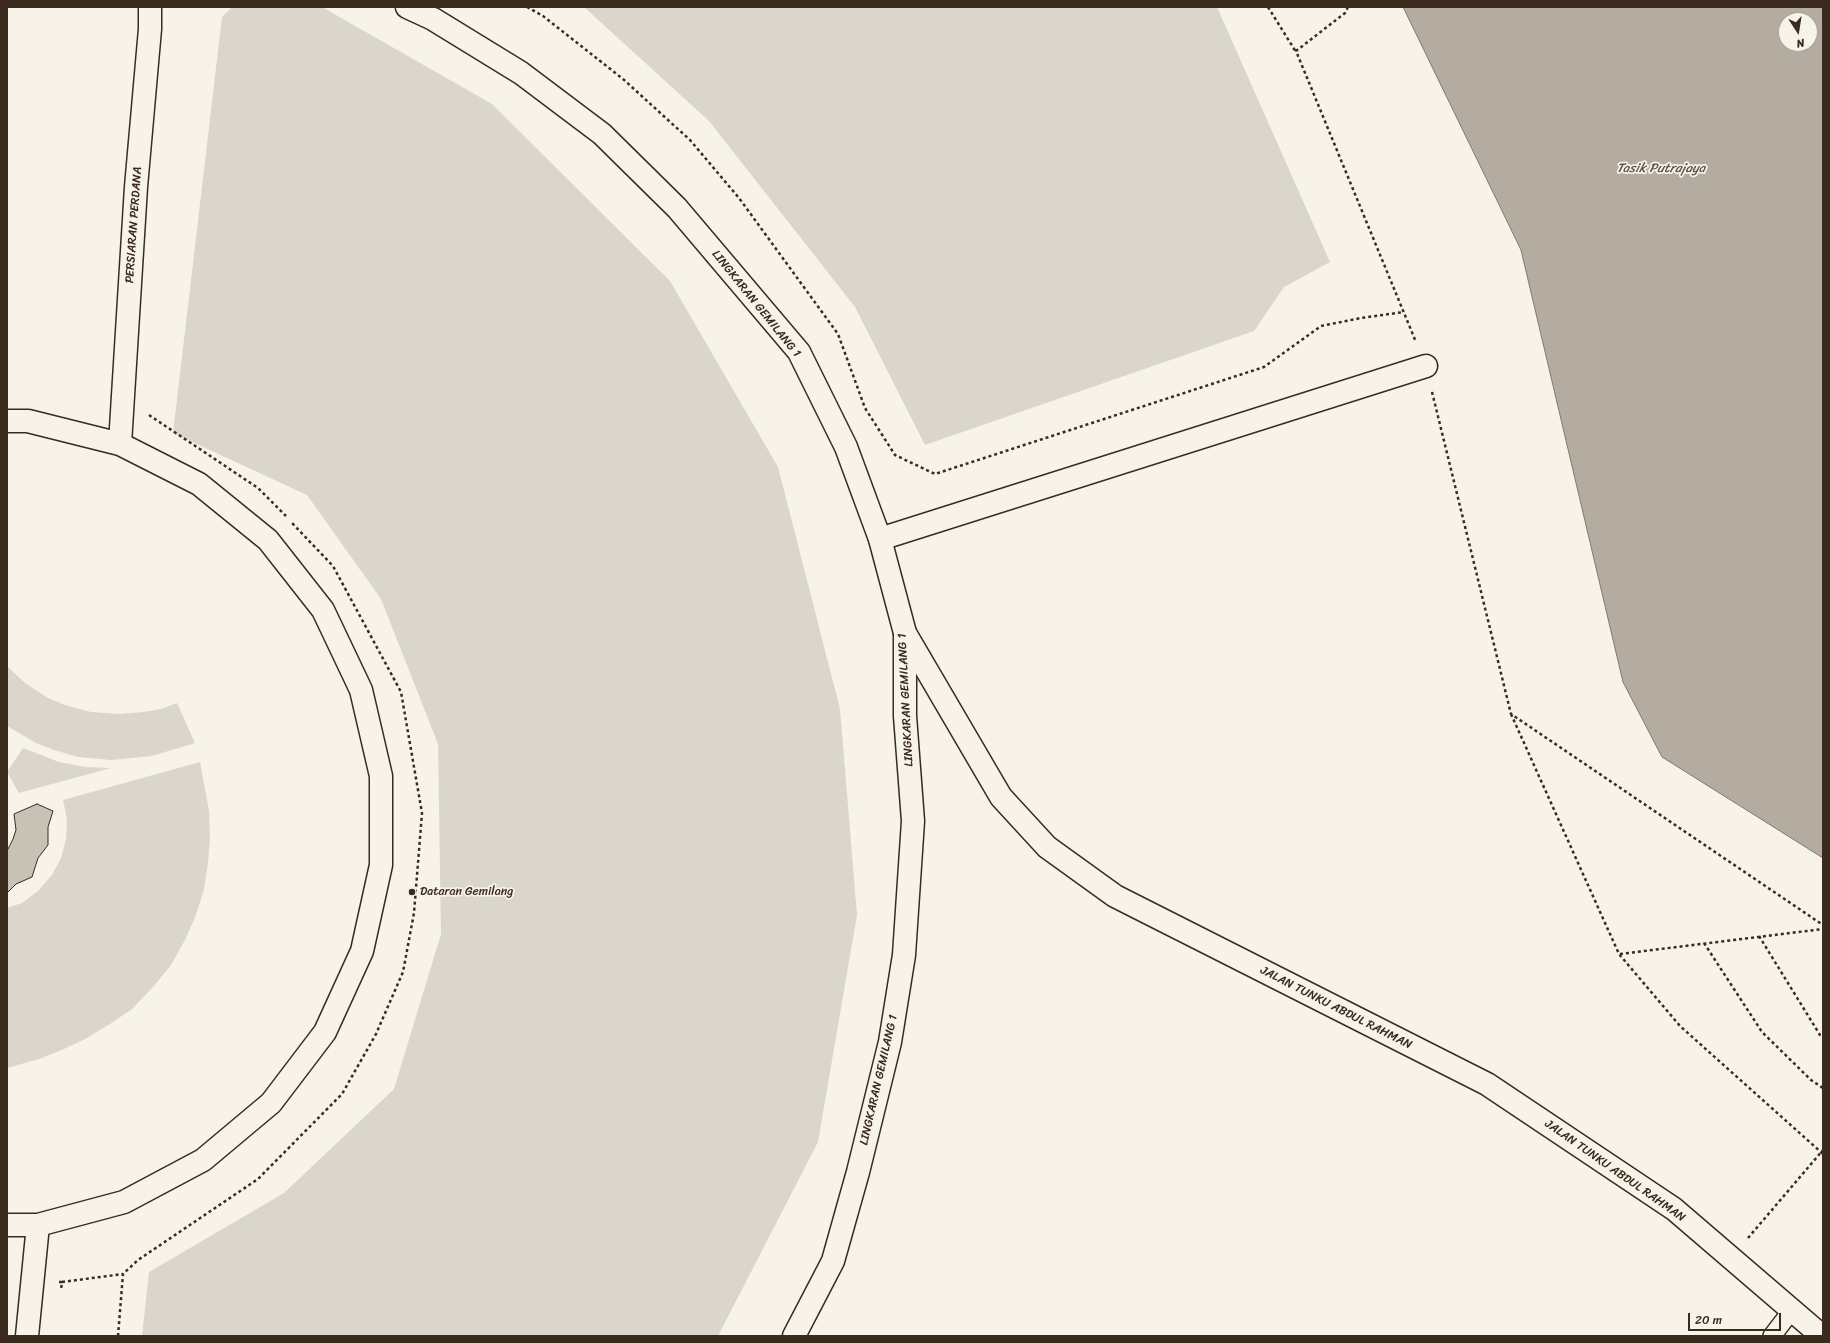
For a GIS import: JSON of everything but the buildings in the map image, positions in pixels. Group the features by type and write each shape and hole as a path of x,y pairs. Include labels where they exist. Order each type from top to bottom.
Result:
{"street":[{"name":"PERSIARAN PERDANA","path":"120,444 136,187 150,29 150,7"},
{"name":"LINGKARAN GEMILANG 1","path":"407,7 433,19 521,73 602,134 677,208 799,352 846,447 880,539 905,633 905,716 913,821 904,955 892,1028 858,1172 833,1261 794,1336"},
{"path":"880,539 1426,366"},
{"path":"7,421 28,421 120,444 199,484 268,540 323,610 361,690 381,776 381,865 362,951 325,1032 271,1103 203,1160 124,1202 38,1225 7,1225"},
{"name":"JALAN TUNKU ABDUL RAHMAN","path":"905,633 1001,797 1047,847 1115,896 1487,1084 1674,1209 1822,1336"},
{"path":"27,1336 38,1225"}],"lane":[{"path":"1772,1336 1792,1310"}],"path":[{"path":"527,7 543,16 623,79 690,140 739,198 838,334 865,408 895,455 935,474 1264,368 1320,326 1404,312"},
{"path":"1268,7 1298,54 1426,366 1510,714 1619,954 1680,1026 1822,1152 1730,1258"},
{"path":"1298,54 1296,51 1345,13 1348,7"},
{"path":"62,1282 123,1274 138,1260 258,1179 342,1094 376,1034 403,972 414,913 422,814 401,692 333,566 258,488 145,412"},
{"path":"1510,714 1823,925"},
{"path":"1619,954 1823,929"},
{"path":"1759,936 1823,1037"},
{"path":"1704,943 1762,1032 1811,1080 1823,1088"},
{"path":"118,1336 123,1274"}],"shaded area":[{"path":"232,7 322,7 492,104 670,281 778,467 840,709 857,915 818,1142 718,1336 142,1336 149,1272 284,1193 394,1089 441,934 438,744 381,599 307,495 173,433 222,17"},
{"path":"584,7 1217,7 1330,262 1284,287 1254,331 925,445 855,307 709,121"},
{"path":"7,666 25,683 48,698 65,705 91,712 118,714 144,712 161,709 177,703 195,743 152,756 111,760 78,757 36,743 7,726"},
{"path":"23,748 59,762 86,767 111,768 19,793 7,772"},
{"path":"200,762 209,811 210,837 208,863 204,889 196,915 185,940 171,965 132,1009 110,1024 87,1038 64,1049 39,1059 7,1068 7,908 22,903 38,891 52,875 61,858 66,839 67,819 63,800"}],"water":[{"name":"Tasik Putrajaya","path":"1403,7 1823,7 1823,858 1662,757 1623,682 1521,250"}],"place":[{"name":"Dataran Gemilang","path":"412,892"}]}
